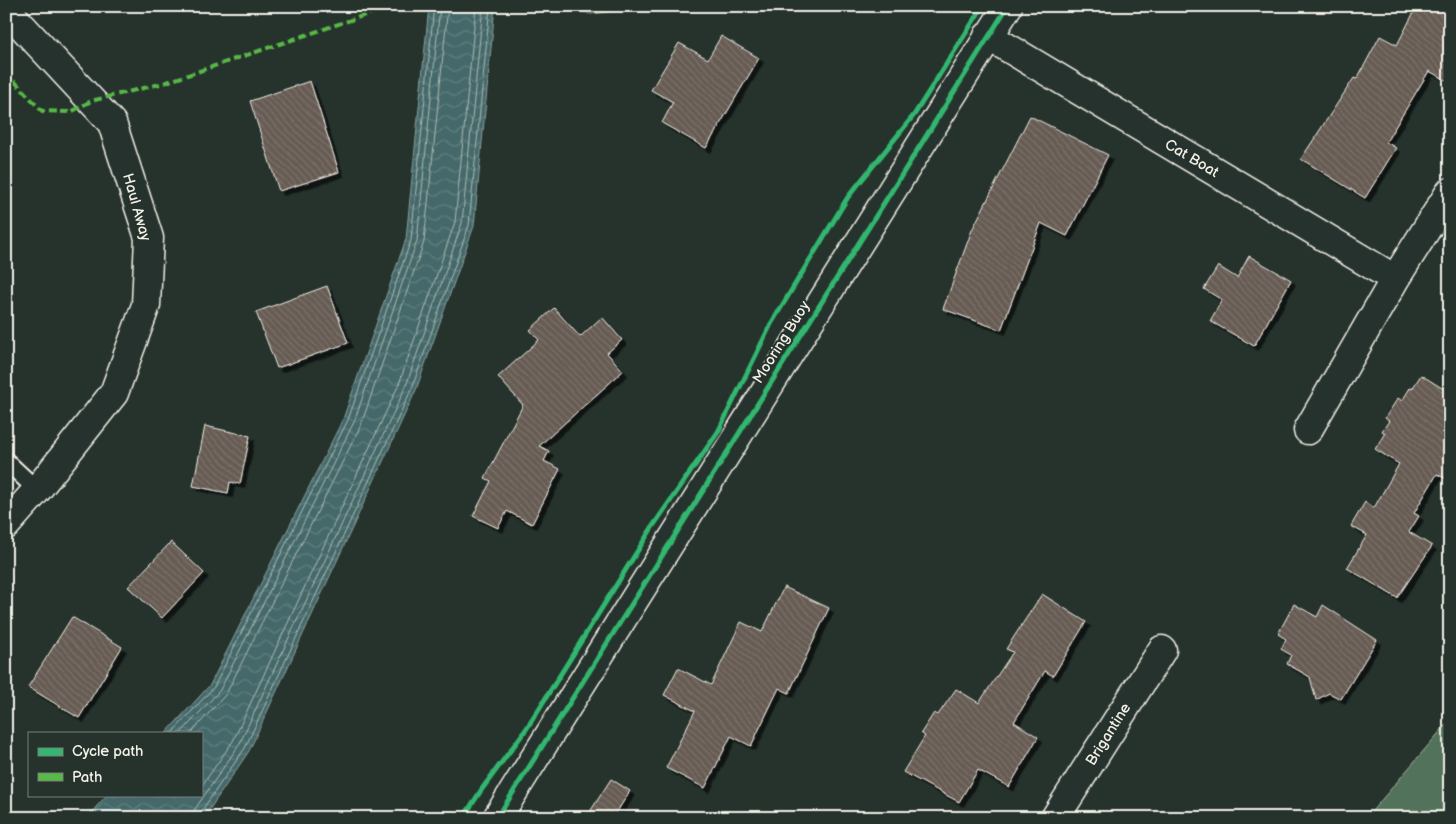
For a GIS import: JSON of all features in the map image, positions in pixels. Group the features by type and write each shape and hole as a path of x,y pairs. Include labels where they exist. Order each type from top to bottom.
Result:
{"street":[{"name":"Mooring Buoy","path":"497,818 1008,6"},
{"name":"Haul Away","path":"6,9 112,123 149,238 146,305 114,393 37,490 6,525"},
{"name":"Cat Boat","path":"988,36 1395,279"},
{"path":"1308,430 1395,279 1450,192"},
{"name":"Brigantine","path":"1055,818 1162,650"}],"lane":[{"path":"6,461 37,490"}],"green space":[{"path":"557,6 655,6 591,14"},
{"path":"1450,720 1450,818 1366,818"}],"water":[{"path":"429,6 495,6 474,226 416,390 249,751 203,818 86,818 106,796 202,796 202,732 167,732 210,685 343,419 406,239"}],"building":[{"path":"1417,6 1450,6 1450,82 1429,71 1386,142 1396,148 1365,198 1301,159 1354,78 1357,79 1380,36 1397,45"},
{"path":"721,36 759,58 706,148 662,123 673,102 651,90 679,43 708,59"},
{"path":"310,81 339,172 279,191 250,101"},
{"path":"1030,116 1108,155 1067,236 1041,223 1001,330 943,309 972,230"},
{"path":"1249,256 1291,280 1254,346 1210,321 1222,300 1204,289 1218,266 1237,278"},
{"path":"327,286 348,343 277,368 256,312"},
{"path":"554,308 580,337 602,317 622,340 607,353 623,371 539,446 549,451 544,461 560,469 532,524 507,511 498,528 473,516 491,481 485,478 523,405 498,377 539,340 530,330"},
{"path":"1421,375 1450,393 1450,481 1437,474 1414,513 1419,516 1409,532 1432,546 1397,598 1347,568 1367,535 1351,526 1365,502 1374,508 1399,464 1375,449 1385,433 1382,431 1389,421 1385,418 1398,398 1402,401"},
{"path":"205,426 250,436 240,484 230,482 228,493 193,486"},
{"path":"171,542 204,573 162,618 128,587"},
{"path":"784,587 829,608 789,693 779,688 751,746 731,736 705,788 666,768 695,711 664,695 678,668 711,685 741,622 762,632"},
{"path":"1042,594 1086,622 1053,676 1045,671 1014,722 1038,737 1009,787 978,770 959,802 903,772 925,736 921,733 934,713 938,715 956,689 979,703 1013,652 1006,649"},
{"path":"1294,604 1317,617 1323,605 1377,640 1341,699 1329,693 1316,700 1310,677 1287,664 1291,655 1281,649 1286,639 1278,634"},
{"path":"72,617 122,647 79,718 28,687"},
{"path":"611,779 630,791 613,818 586,818"}],"marked path":[{"path":"6,72 42,111 71,112 91,101 164,83 392,6"}],"cycle path":[{"path":"463,818 527,728 653,526 718,432 771,324 848,197 914,115 983,6"},
{"path":"497,818 1008,6"}]}
